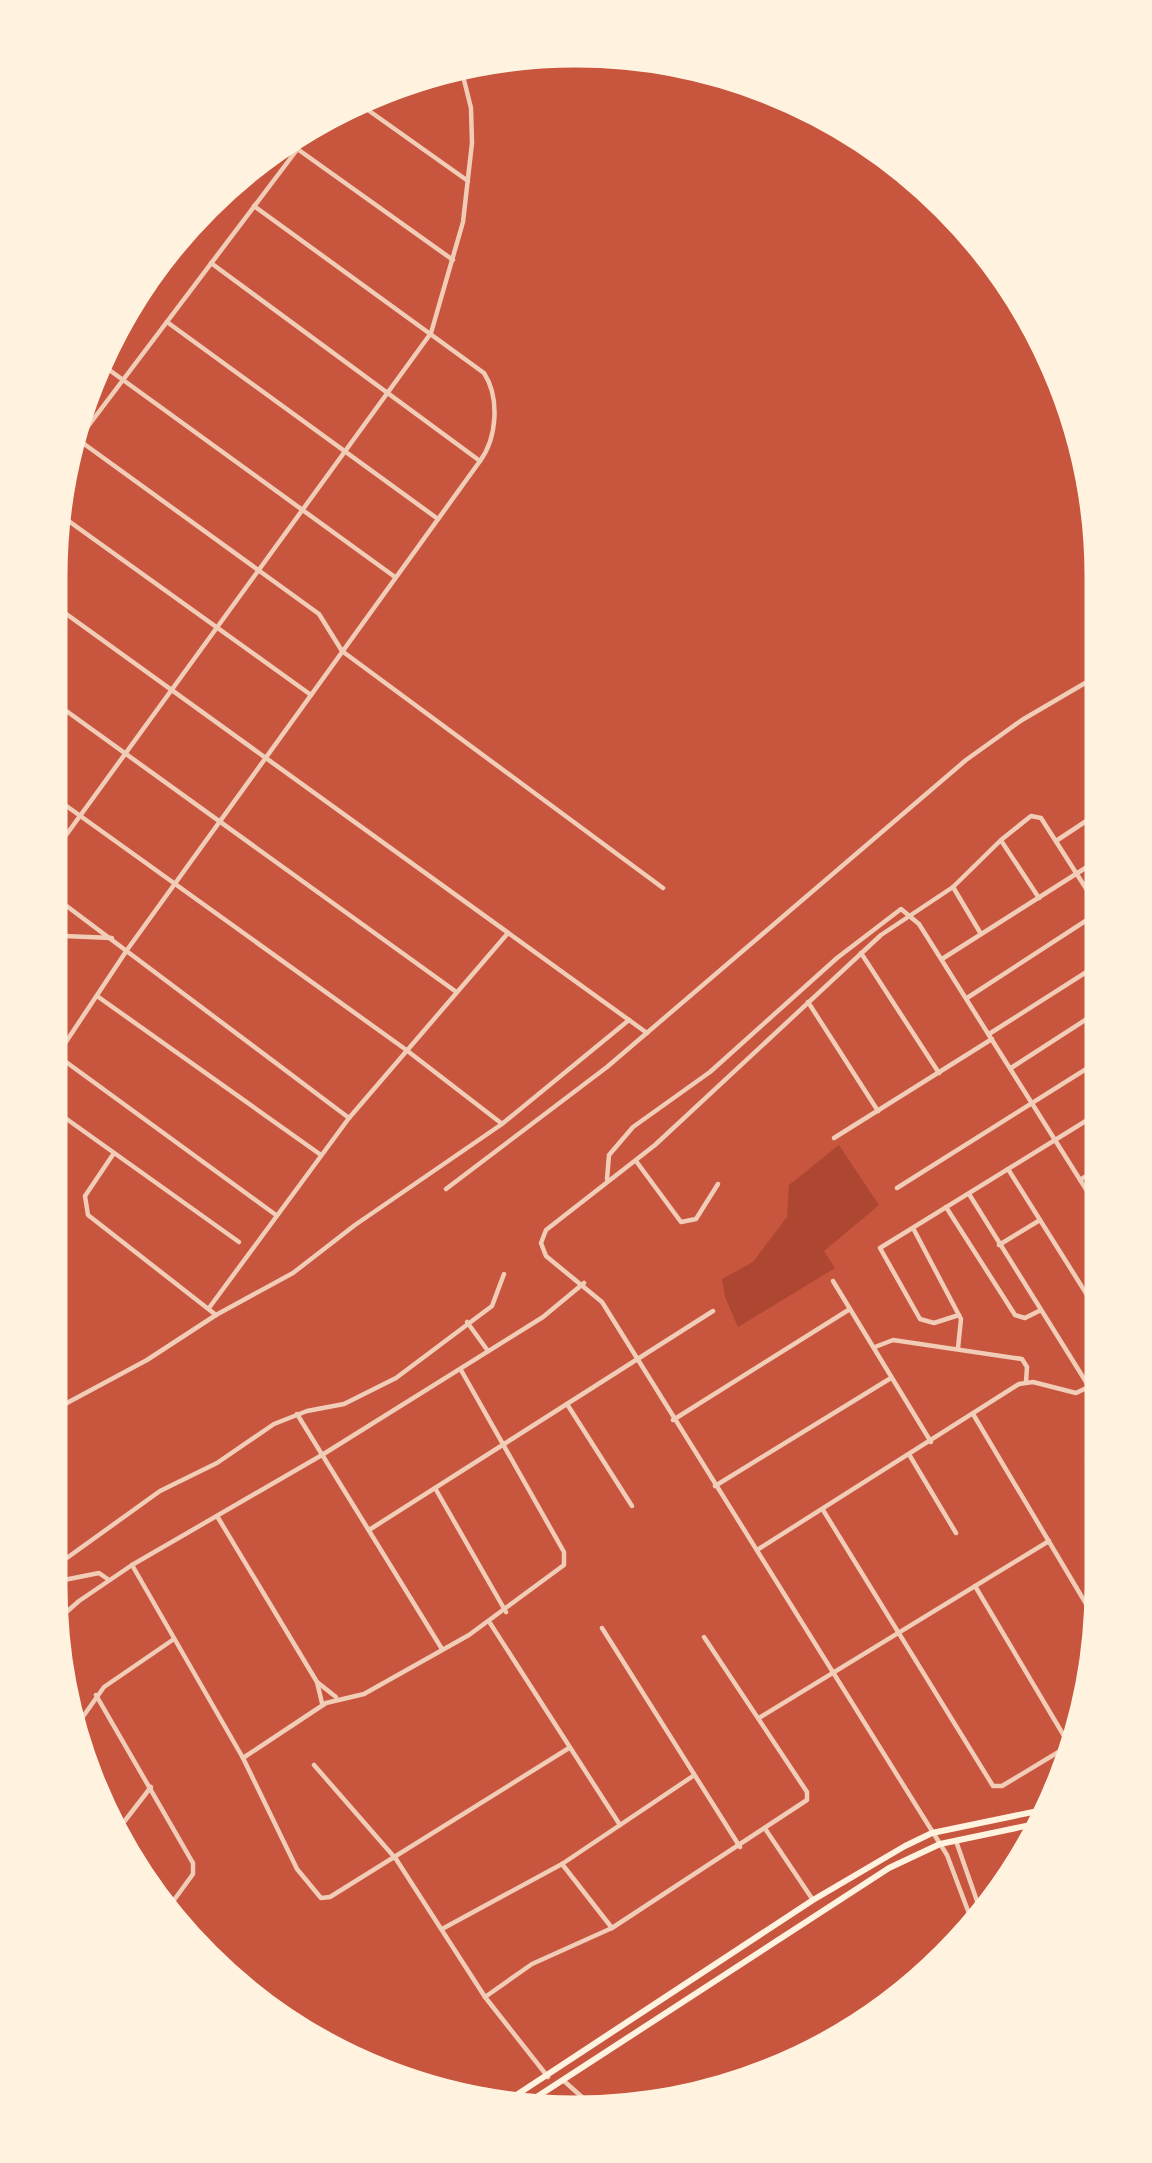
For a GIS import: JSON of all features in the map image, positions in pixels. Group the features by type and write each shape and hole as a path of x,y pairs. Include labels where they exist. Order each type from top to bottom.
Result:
{"main road":[{"path":"511,2099 813,1900 932,1833 1041,1811"},
{"path":"531,2101 889,1868 940,1844 1034,1825"}],"street":[{"path":"60,845 431,334 454,262 468,181 472,118 462,73"},
{"path":"363,106 468,181"},
{"path":"307,136 79,439 319,614 342,651 663,888"},
{"path":"292,145 454,262"},
{"path":"60,1051 127,950 480,461 492,435 491,383 480,369 254,206"},
{"path":"211,263 480,461"},
{"path":"167,322 438,519"},
{"path":"105,366 395,577"},
{"path":"63,517 311,695"},
{"path":"60,609 647,1033"},
{"path":"446,1189 647,1033 952,770 1022,720 1092,679"},
{"path":"60,706 455,992"},
{"path":"60,802 502,1124"},
{"path":"971,1918 940,1844 602,1302 546,1256 542,1239 546,1230 636,1161 861,953 953,887 1000,840 1035,815 1092,899"},
{"path":"1055,841 1092,817"},
{"path":"1000,840 1039,898"},
{"path":"942,959 1092,864"},
{"path":"953,887 981,934"},
{"path":"60,900 349,1118"},
{"path":"608,1182 609,1155 633,1127 710,1072 895,911 910,914 942,959 1092,1200"},
{"path":"967,998 1092,916"},
{"path":"209,1308 349,1118 508,933"},
{"path":"60,936 112,938"},
{"path":"861,953 939,1073"},
{"path":"834,1138 1092,969"},
{"path":"98,996 321,1155"},
{"path":"808,1002 878,1111"},
{"path":"1011,1068 1092,1016"},
{"path":"60,1407 293,1273 522,1109 629,1020"},
{"path":"60,1057 276,1215"},
{"path":"897,1188 1092,1065"},
{"path":"522,1109 539,1121"},
{"path":"60,1114 239,1242"},
{"path":"959,1315 934,1323 920,1318 880,1253 882,1246 1092,1117"},
{"path":"115,1151 87,1192 86,1212 216,1315"},
{"path":"636,1161 675,1217 685,1223 696,1219 718,1184"},
{"path":"1008,1169 1092,1303"},
{"path":"1080,1180 1092,1172"},
{"path":"969,1194 1092,1391"},
{"path":"946,1208 1015,1315 1025,1318 1040,1311"},
{"path":"999,1245 1040,1220"},
{"path":"913,1228 959,1315 958,1349"},
{"path":"60,1565 160,1491 217,1463 274,1424 344,1404 382,1387 495,1302 504,1274"},
{"path":"833,1281 931,1442"},
{"path":"61,1618 132,1565 322,1455 543,1316 584,1283"},
{"path":"673,1420 850,1309"},
{"path":"369,1530 713,1311"},
{"path":"467,1322 488,1351"},
{"path":"874,1348 893,1340 1022,1359 1026,1382"},
{"path":"243,1757 324,1705 364,1694 490,1623 559,1572 566,1558 460,1368"},
{"path":"715,1486 891,1378"},
{"path":"755,1552 1026,1382 1076,1393 1090,1388"},
{"path":"567,1404 632,1506"},
{"path":"297,1414 443,1650"},
{"path":"974,1414 1091,1612"},
{"path":"910,1456 956,1533"},
{"path":"1087,1462 1092,1471"},
{"path":"435,1488 506,1612"},
{"path":"823,1510 993,1786 1002,1786 1066,1748"},
{"path":"217,1516 317,1682 324,1705"},
{"path":"758,1718 1049,1541"},
{"path":"132,1565 243,1757 289,1855 317,1895 330,1897 396,1859 569,1748"},
{"path":"60,1578 99,1573 109,1580"},
{"path":"975,1586 1068,1743"},
{"path":"490,1623 620,1826"},
{"path":"602,1628 740,1847"},
{"path":"485,1997 532,1964 612,1928 809,1798 704,1637"},
{"path":"78,1722 96,1695 122,1672 174,1639"},
{"path":"317,1682 338,1699"},
{"path":"96,1695 195,1868 170,1905"},
{"path":"314,1765 396,1859 485,1997 548,2077"},
{"path":"441,1930 562,1864 694,1776"},
{"path":"120,1828 152,1787"},
{"path":"765,1829 813,1900"},
{"path":"956,1841 979,1908"},
{"path":"562,1864 612,1928"},
{"path":"564,2080 589,2103"}],"shaded area":[{"path":"839,1145 879,1205 824,1251 835,1268 738,1327 722,1279 753,1262 787,1217 789,1185"}]}
